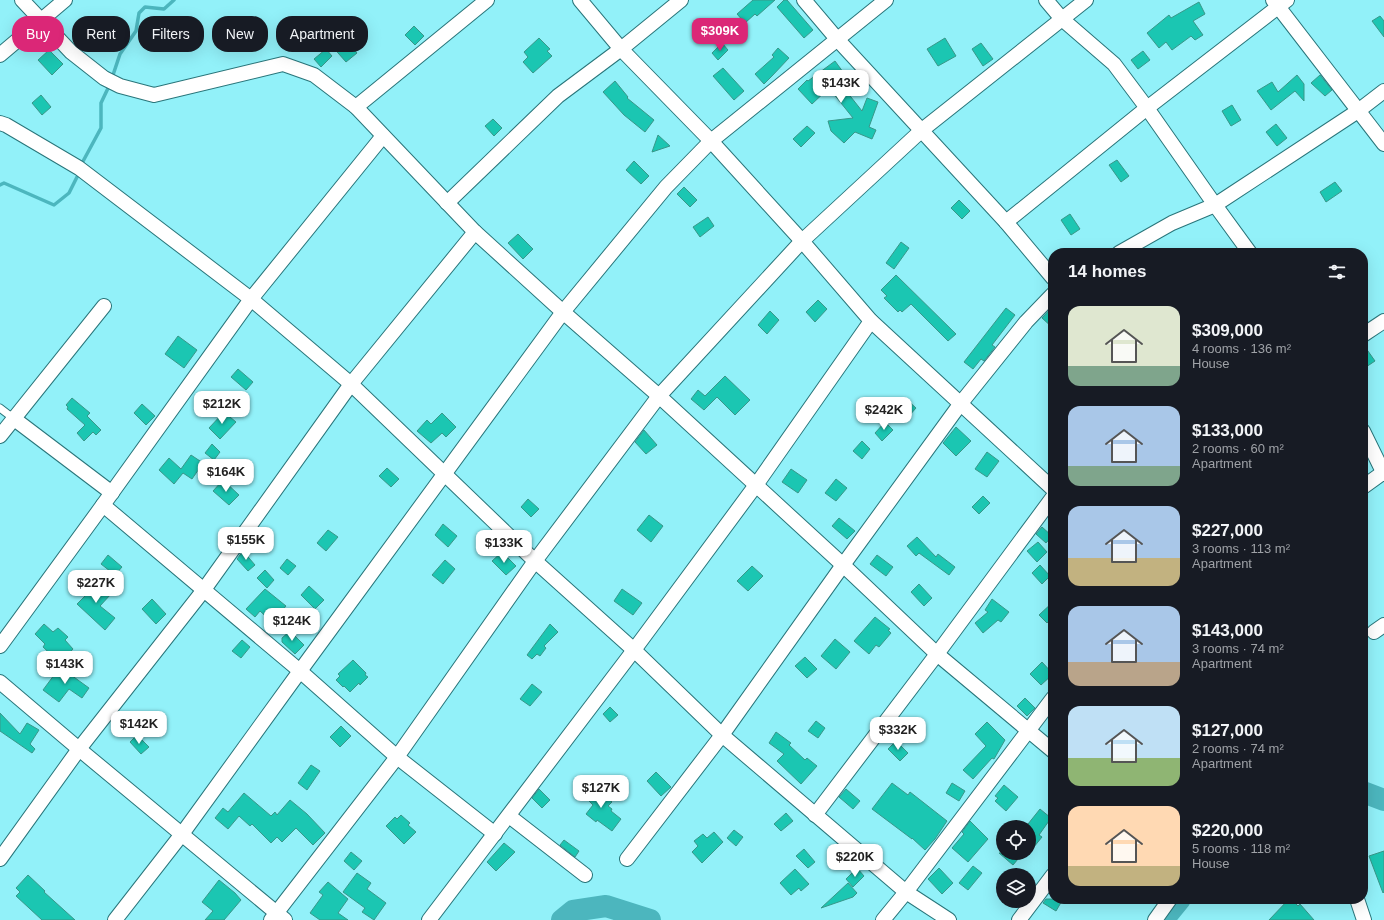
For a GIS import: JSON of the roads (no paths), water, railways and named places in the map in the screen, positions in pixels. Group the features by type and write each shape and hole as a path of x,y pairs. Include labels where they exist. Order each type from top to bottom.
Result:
{"street":[{"path":"22,0 37,16"},
{"path":"46,16 65,0"},
{"path":"356,107 486,0"},
{"path":"580,0 621,49 710,141 802,240 871,321 1048,484"},
{"path":"446,202 558,96 621,49 681,0"},
{"path":"804,0 837,39 1006,222 1048,272"},
{"path":"115,920 182,834 563,312 666,187 710,141 886,0"},
{"path":"1046,0 1062,19 1114,64 1148,108 1246,248"},
{"path":"0,682 78,749 182,834 278,918 397,757 535,561 659,396 802,240 922,130 1086,0"},
{"path":"1006,222 1280,2 1358,111 1384,144"},
{"path":"0,55 12,45"},
{"path":"64,45 71,52 104,78 120,86 154,95 283,64 314,75 356,107 475,232 659,396 843,564 937,654 1048,746"},
{"path":"1129,248 1172,223 1215,205 1358,111 1384,91"},
{"path":"0,123 81,170 251,299 351,384 535,561 634,650 722,735 906,892 949,920"},
{"path":"0,646 251,299 383,136"},
{"path":"0,858 78,749 203,590 351,384 475,232"},
{"path":"627,859 722,735 843,564 961,403 1026,322 1048,299"},
{"path":"0,436 104,306"},
{"path":"429,920 634,650 756,485 871,321"},
{"path":"1368,332 1384,321"},
{"path":"13,418 112,493"},
{"path":"1368,441 1384,473 1368,484"},
{"path":"815,815 1048,504"},
{"path":"103,505 300,671 397,757 495,834"},
{"path":"883,920 906,892 1048,704"},
{"path":"509,816 585,875"},
{"path":"1019,920 1048,882"},
{"path":"1155,920 1166,904"},
{"path":"1359,904 1364,920"}],"lane":[{"path":"0,408 13,418"}],"waterway":[{"path":"112,78 120,54 136,31 139,13 145,7 164,9 174,0"},
{"path":"81,165 101,128 101,103 110,84"},
{"path":"0,185 4,183 54,205 69,193 79,173"},
{"path":"1368,794 1384,800"},
{"path":"1163,920 1176,904"},
{"path":"562,920 573,911 606,906 650,920"}]}
